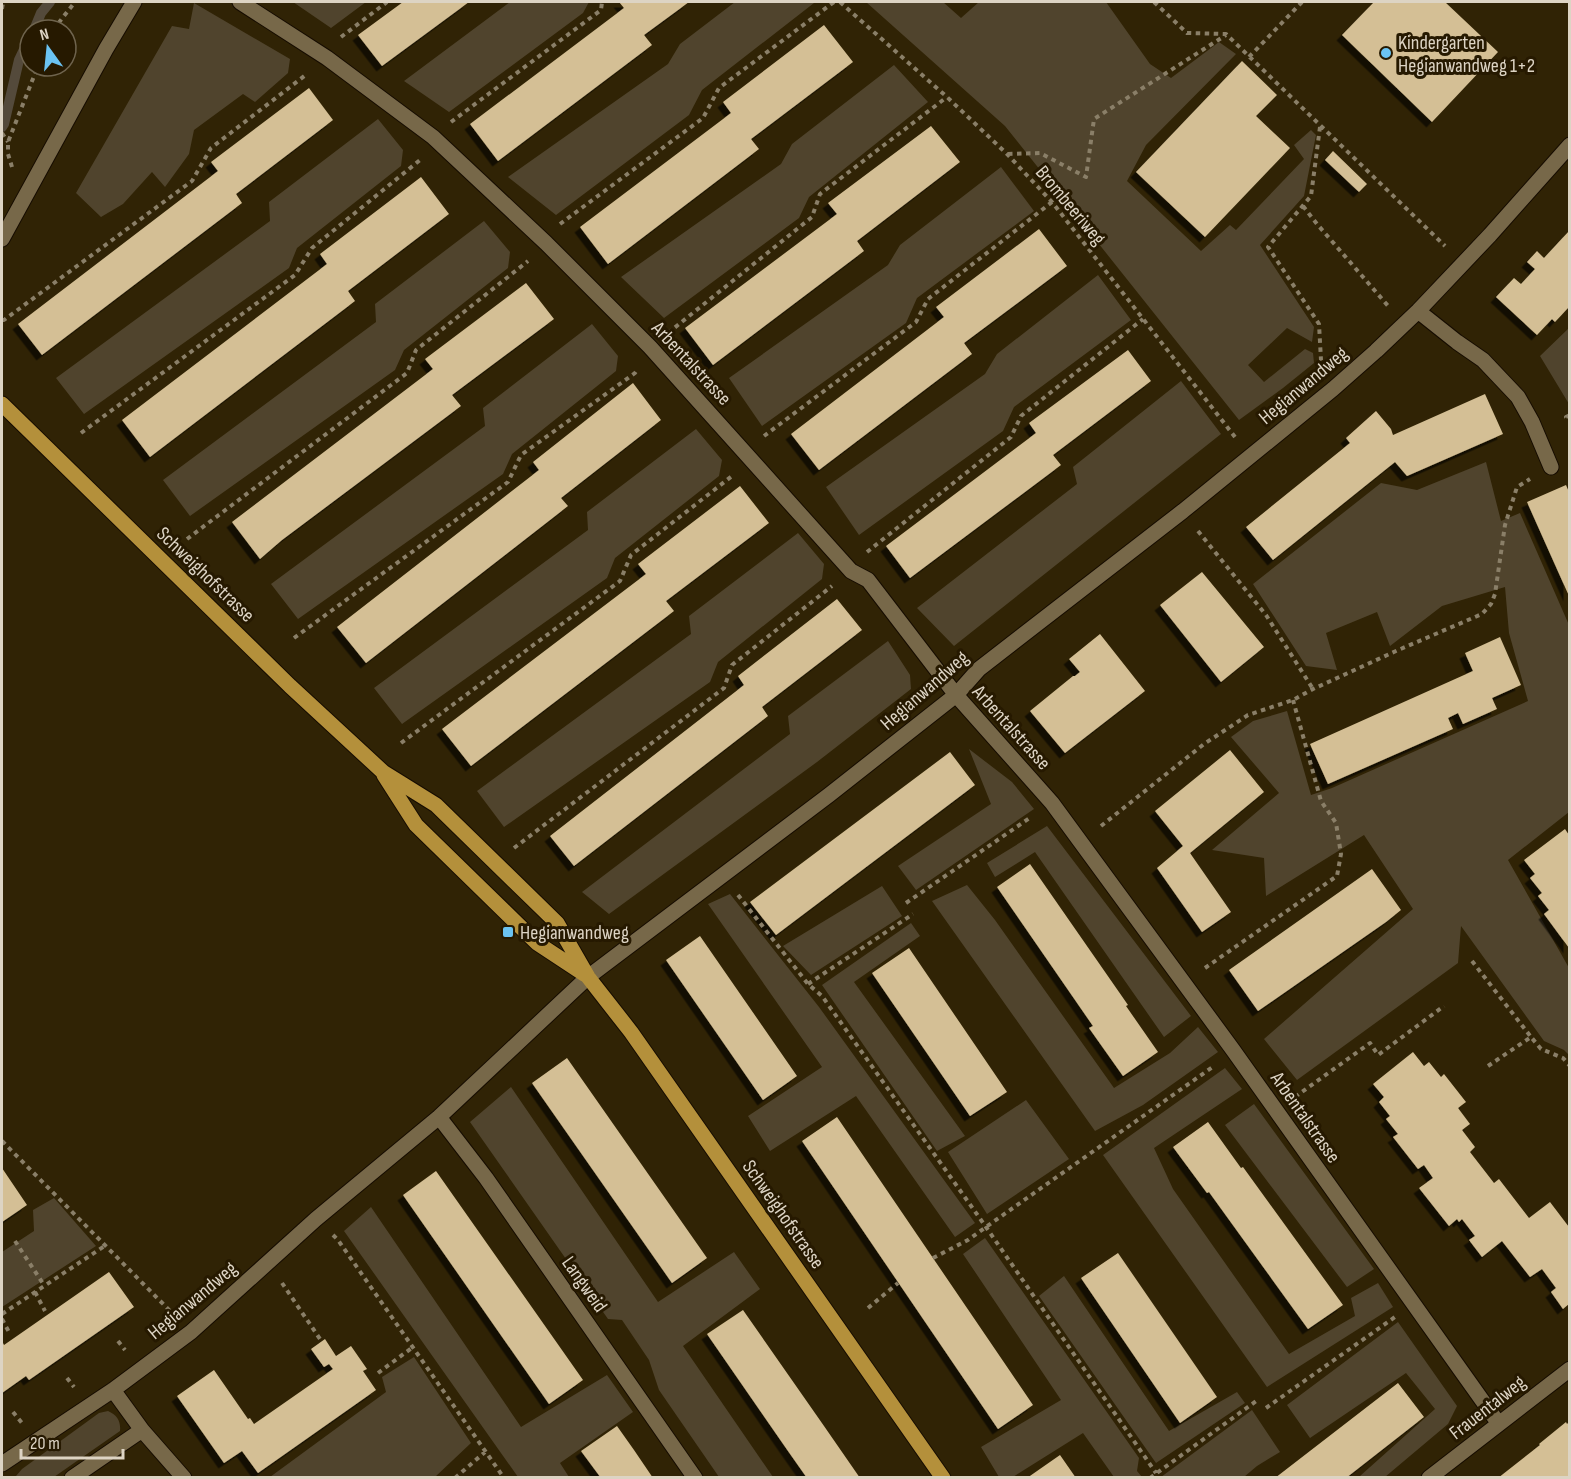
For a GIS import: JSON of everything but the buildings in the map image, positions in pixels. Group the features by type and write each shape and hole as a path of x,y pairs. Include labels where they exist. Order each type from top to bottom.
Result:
{"main road":[{"name":"Schweighofstrasse","path":"2,404 273,669 382,772 436,805 557,923 588,977 631,1032 943,1478"},
{"name":"Schweighofstrasse","path":"382,772 416,825 537,943 588,977"}],"street":[{"path":"2,239 90,77 134,2"},
{"name":"Arbentalstrasse","path":"240,2 327,58 434,137 546,243 650,347 851,571 868,580 956,695 1052,803 1226,1041 1499,1424"},
{"name":"Hegianwandweg","path":"2,1464 113,1390 191,1332 316,1219 439,1117 588,977 830,795 956,695 979,669 1183,512 1333,389 1418,311 1490,235 1569,146"},
{"path":"1418,311 1484,360 1518,396 1533,422 1551,467"},
{"name":"Langweid","path":"439,1117 486,1178 694,1478"},
{"name":"Frauentalweg","path":"1430,1478 1569,1369"},
{"path":"113,1390 142,1430 184,1478"},
{"path":"72,1478 142,1430"}],"path":[{"path":"2,9 3,2"},
{"path":"62,18 75,2"},
{"path":"2,320 192,181 211,148 327,58 334,42 387,2"},
{"path":"81,432 295,275 312,248 422,158 434,137 452,121 601,10 602,2"},
{"path":"187,539 407,373 416,350 524,266 546,243 557,226 703,118 718,88 834,2"},
{"name":"Brombeeriweg","path":"840,2 1007,154 1052,202 1250,455"},
{"path":"1154,2 1187,33 1226,34 1448,249"},
{"path":"1249,57 1302,2"},
{"path":"1007,154 1040,153 1086,177 1094,119 1226,34"},
{"path":"15,177 8,154 8,142 33,78"},
{"path":"294,638 508,482 521,455 635,373 650,347 812,217 820,194 947,98"},
{"path":"1320,126 1311,196 1268,247 1319,324 1321,360 1324,367"},
{"path":"2,133 8,142"},
{"path":"1303,206 1390,307"},
{"path":"508,852 724,688 732,665 851,571 865,554 1011,437 1021,416 1143,319"},
{"path":"1569,415 1566,417 1569,420"},
{"path":"1098,829 1204,744 1248,715 1293,700 1482,614 1496,594 1505,525 1517,487 1551,467"},
{"path":"1194,526 1266,615 1313,689"},
{"path":"1202,970 1337,876 1341,854 1336,823 1321,801 1293,700"},
{"path":"906,903 1052,803"},
{"path":"726,874 731,886 808,984 822,996 986,1227 1156,1473"},
{"path":"808,984 913,914"},
{"path":"1472,961 1541,1049 1563,1058 1569,1066"},
{"path":"1292,1099 1370,1043 1378,1055 1444,1006"},
{"path":"1488,1066 1531,1037"},
{"path":"933,1258 968,1240 1208,1071"},
{"path":"2,1141 191,1332"},
{"path":"330,1232 338,1240 504,1478"},
{"path":"15,1241 45,1286"},
{"path":"2,1314 106,1245"},
{"path":"868,1308 898,1283"},
{"path":"35,1292 45,1311"},
{"path":"290,1292 321,1339"},
{"path":"1266,1408 1400,1313"},
{"path":"2,1319 10,1334"},
{"path":"378,1373 413,1347"},
{"path":"1150,1478 1259,1399"},
{"path":"455,1478 485,1452"}],"shaded area":[{"path":"293,2 366,2 331,28"},
{"path":"510,2 589,2 583,13 449,112 404,81"},
{"path":"735,2 814,3 702,90 689,115 556,215 508,177 668,64 680,44"},
{"path":"866,2 943,2 961,18 979,2 1106,2 1150,64 1171,78 1219,42 1236,54 1146,145 1127,181 1201,251 1230,225 1236,230 1304,159 1294,145 1311,130 1316,135 1304,196 1260,245 1314,327 1312,342 1287,328 1248,365 1264,382 1305,349 1313,353 1314,363 1239,420 1005,126"},
{"path":"194,3 290,59 288,73 255,102 243,94 194,130 189,154 165,187 152,172 123,204 101,217 76,193 172,26 189,29"},
{"path":"894,65 928,102 809,197 799,218 664,318 621,277 781,164 792,144"},
{"path":"378,119 403,150 401,166 297,248 289,268 84,414 56,378 270,221 269,202"},
{"path":"1001,167 1034,211 917,298 906,323 762,426 729,378 888,265 900,245"},
{"path":"484,221 510,252 508,268 404,350 395,370 190,516 163,480 376,322 375,304"},
{"path":"1098,275 1131,320 1014,407 1003,431 859,535 826,487 985,374 997,354"},
{"path":"592,324 618,356 616,371 512,454 503,474 298,619 271,584 485,426 483,408"},
{"path":"1569,328 1569,404 1540,356"},
{"path":"1181,381 1221,434 954,646 917,608 1077,484 1073,467"},
{"path":"696,429 722,460 719,476 615,558 607,578 402,724 374,688 588,530 587,512"},
{"path":"1486,462 1501,521 1520,513 1569,625 1569,812 1508,860 1569,968 1569,1055 1564,1050 1544,1041 1461,926 1458,963 1297,1080 1264,1039 1413,909 1364,835 1266,896 1264,858 1212,850 1279,793 1231,737 1253,721 1287,711 1311,795 1332,788 1528,701 1509,633 1505,587 1442,606 1390,646 1377,612 1326,633 1337,670 1306,666 1253,584 1381,483 1417,490"},
{"path":"798,533 824,564 822,579 718,662 710,682 504,827 477,791 691,634 689,616"},
{"path":"888,641 910,675 911,689 817,762 609,914 582,892 790,734 788,716"},
{"path":"969,749 1012,782 1034,809 916,890 898,866 991,804"},
{"path":"1047,826 1191,1016 1164,1037 1035,852 995,877 987,863"},
{"path":"967,885 995,920 1114,1088 1170,1053 1198,1027 1218,1052 1143,1105 1095,1131 932,901"},
{"path":"882,886 902,916 811,975 783,946"},
{"path":"730,894 819,1007 975,1223 955,1237 856,1096 770,1151 748,1116 822,1067 708,904"},
{"path":"911,923 920,936 854,982 965,1136 937,1151 822,985"},
{"path":"1225,1068 1242,1089 1154,1148 1173,1189 1289,1354 1355,1316 1351,1298 1378,1283 1393,1307 1267,1387 1103,1155"},
{"path":"511,1087 658,1302 734,1252 760,1289 683,1346 773,1477 719,1477 659,1390 649,1360 622,1320 608,1319 470,1122"},
{"path":"1026,1100 1069,1159 987,1214 948,1152"},
{"path":"1254,1104 1374,1269 1347,1287 1225,1125"},
{"path":"54,1198 96,1246 2,1307 2,1252 34,1231 33,1210"},
{"path":"371,1207 521,1427 607,1375 633,1412 560,1463 569,1477 518,1477 344,1231"},
{"path":"985,1238 1139,1458 1137,1471 1142,1477 1114,1477 1083,1433 1013,1477 999,1477 981,1447 1061,1400 963,1254"},
{"path":"1064,1276 1169,1431 1237,1392 1245,1403 1156,1463 1039,1296"},
{"path":"1398,1322 1457,1406 1448,1424 1385,1477 1360,1477 1435,1409 1406,1373 1310,1438 1287,1405"},
{"path":"414,1357 471,1443 435,1477 270,1477 386,1392 382,1377"},
{"path":"1252,1410 1280,1452 1244,1477 1161,1477"},
{"path":"108,1411 118,1419 120,1431 54,1477 16,1476 22,1469 99,1413"}],"waterway":[{"path":"39,18 50,2"},
{"path":"2,127 18,64"}],"place":[{"name":"Kindergarten Hegianwandweg 1+2","path":"1386,53"},
{"name":"Hegianwandweg","path":"508,932"}]}
